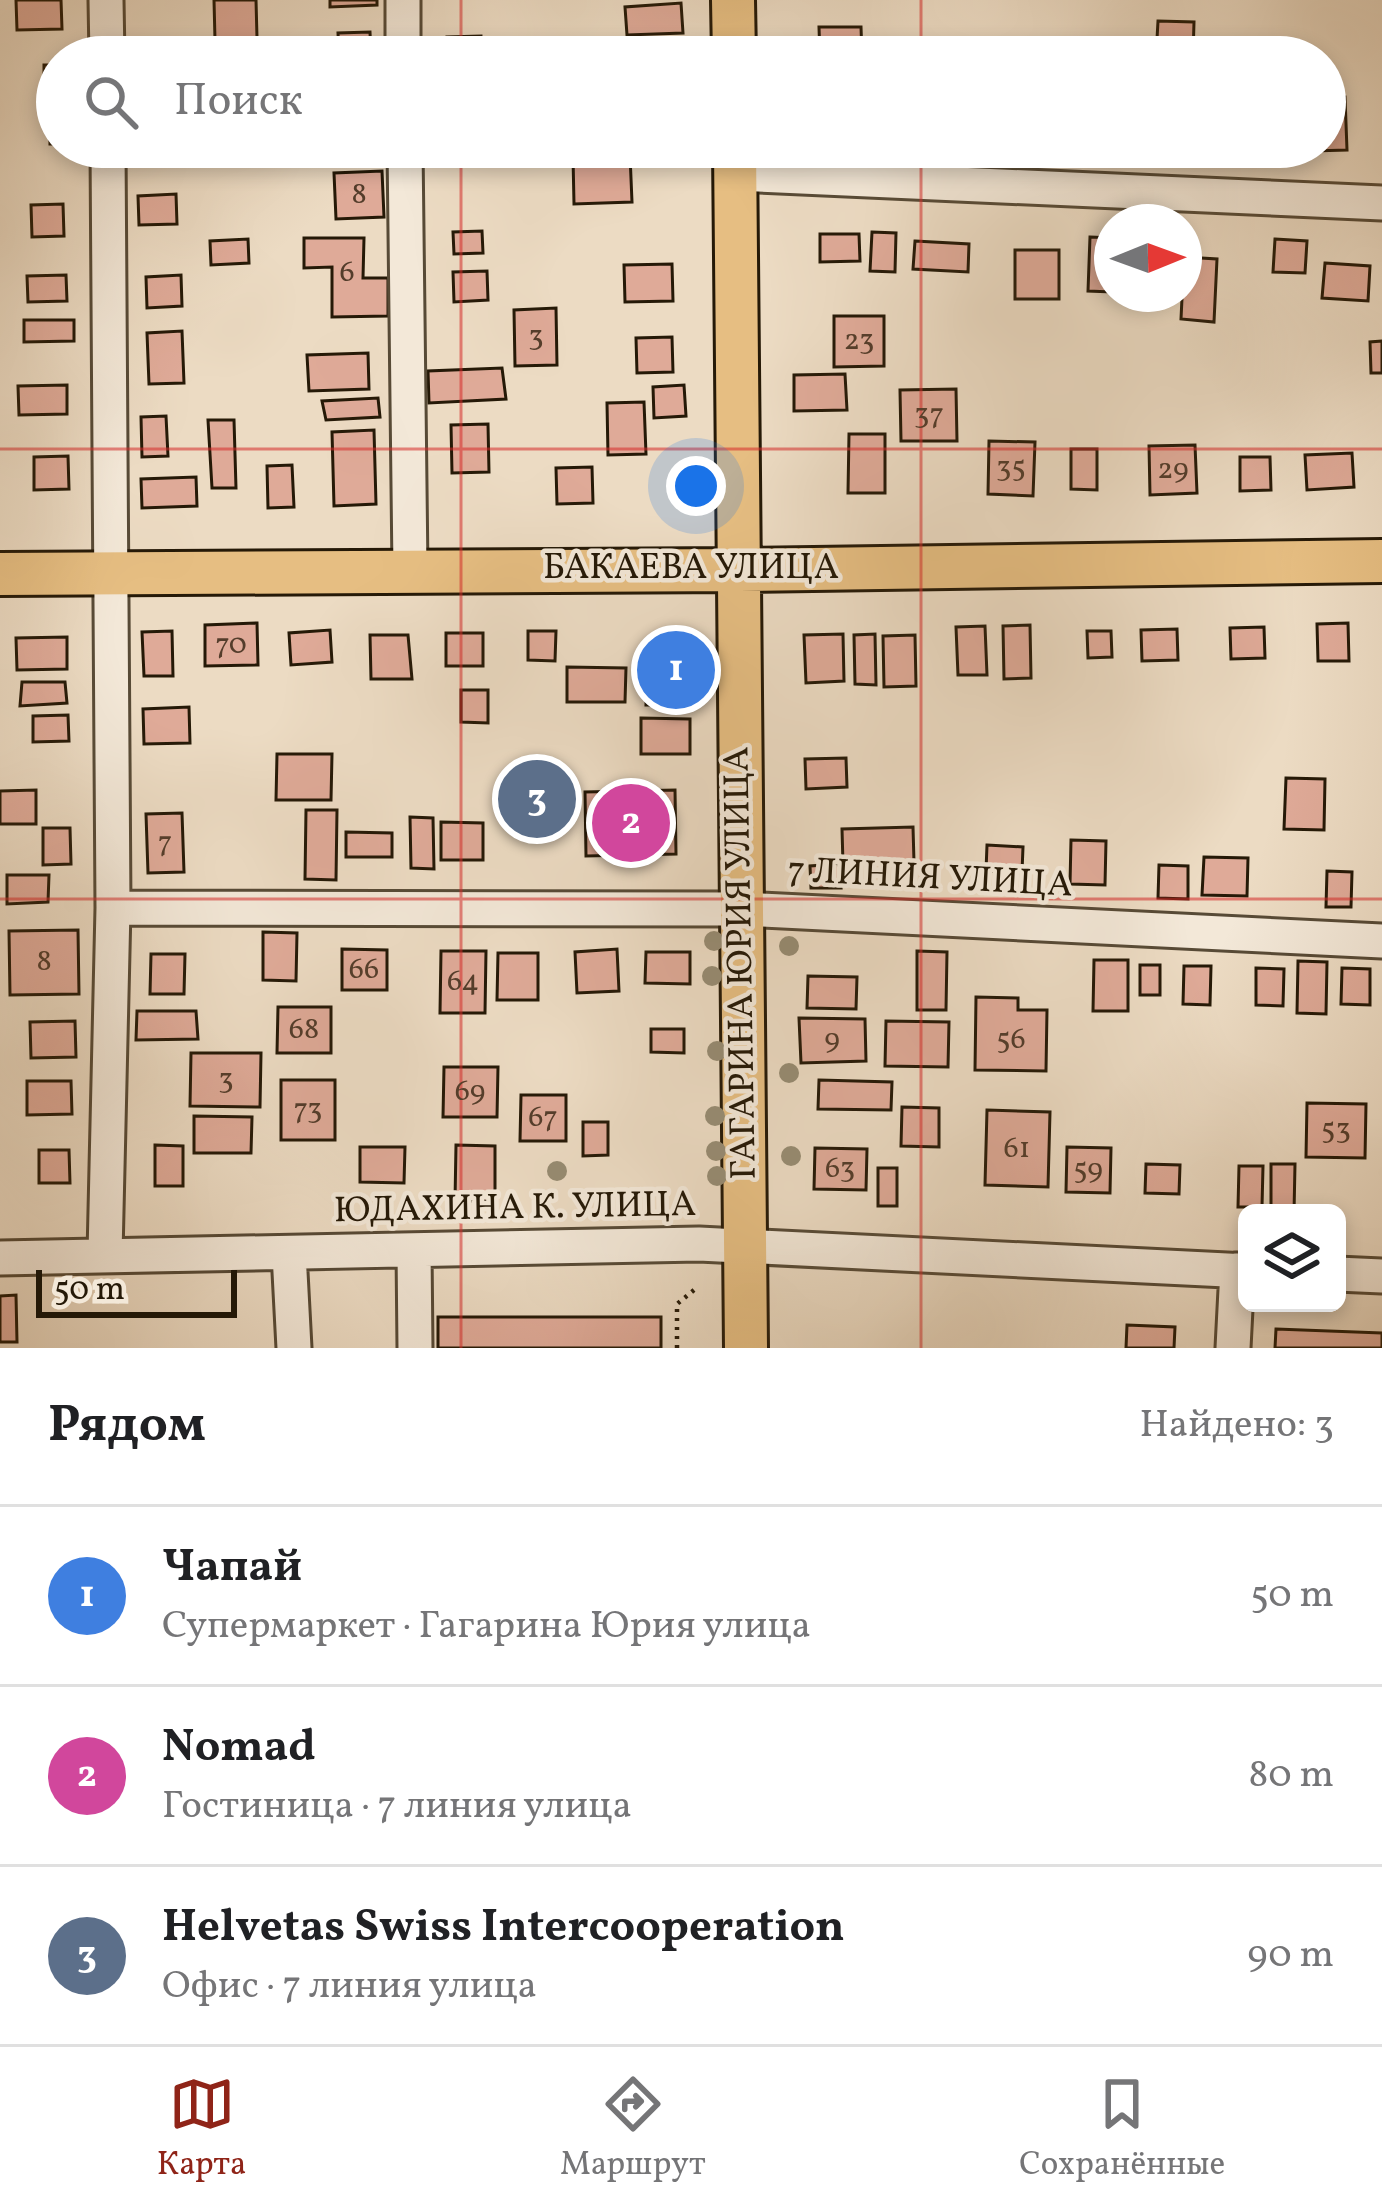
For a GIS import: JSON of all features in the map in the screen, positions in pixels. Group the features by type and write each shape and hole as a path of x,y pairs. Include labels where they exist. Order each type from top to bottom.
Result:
{"main road":[{"path":"733,0 734,36"},
{"name":"ГАГАРИНА ЮРИЯ УЛИЦА","path":"735,168 746,1348"},
{"name":"БАКАЕВА УЛИЦА","path":"0,574 1382,560"}],"street":[{"path":"106,0 106,36"},
{"path":"403,0 404,36"},
{"path":"105,1254 113,908 107,168"},
{"path":"405,168 410,569"},
{"path":"855,168 1382,203"},
{"name":"7 ЛИНИЯ УЛИЦА","path":"113,908 742,909 1382,941"},
{"name":"ЮДАХИНА К. УЛИЦА","path":"0,1258 745,1245 1238,1270"},
{"path":"414,1250 415,1348"},
{"path":"290,1253 294,1348"},
{"path":"1346,1274 1382,1276"},
{"path":"1233,1348 1238,1305"}],"path":[{"path":"677,1348 677,1304 694,1290"}],"building":[{"path":"16,0 61,0 62,29 17,30"},
{"path":"214,0 256,0 257,36 215,36"},
{"path":"330,0 377,0 377,5 330,7"},
{"path":"681,3 683,33 627,35 625,7"},
{"path":"1158,21 1194,22 1194,36 1157,36"},
{"path":"819,27 861,27 861,36 819,36"},
{"path":"370,32 370,36 338,36"},
{"path":"573,168 631,168 632,202 574,204"},
{"path":"382,171 384,217 336,219 334,173"},
{"path":"176,194 177,224 139,225 138,196"},
{"path":"63,204 64,236 32,237 31,205"},
{"path":"482,231 483,253 454,254 453,232"},
{"path":"872,232 896,233 895,272 870,271"},
{"path":"820,234 859,234 860,261 820,262"},
{"path":"1090,237 1094,237 1094,291 1088,291"},
{"path":"304,238 364,238 363,278 388,278 388,316 332,317 332,267 304,268"},
{"path":"248,239 249,263 211,265 210,241"},
{"path":"1275,239 1307,241 1305,273 1273,272"},
{"path":"915,241 969,244 968,272 913,269"},
{"path":"1015,250 1059,250 1059,299 1015,299"},
{"path":"1202,258 1217,259 1214,322 1181,319 1181,312 1202,312"},
{"path":"1325,263 1370,266 1368,301 1322,298"},
{"path":"672,264 673,301 625,302 624,265"},
{"path":"487,271 488,300 454,302 453,272"},
{"path":"66,275 67,301 28,302 27,276"},
{"path":"181,275 182,306 147,308 146,277"},
{"path":"556,308 557,365 515,366 514,310"},
{"path":"834,316 884,316 884,366 834,367"},
{"path":"24,320 74,320 74,341 24,342"},
{"path":"182,331 184,383 149,384 147,333"},
{"path":"672,337 673,372 637,373 636,338"},
{"path":"1382,341 1382,373 1371,373 1370,342"},
{"path":"368,353 369,389 309,391 307,355"},
{"path":"502,368 506,399 429,403 428,371"},
{"path":"845,374 847,410 794,411 794,375"},
{"path":"67,385 67,414 19,415 18,386"},
{"path":"684,385 686,416 654,418 653,387"},
{"path":"956,389 957,441 901,441 900,390"},
{"path":"378,398 380,417 326,420 322,401"},
{"path":"644,402 646,454 608,455 607,403"},
{"path":"166,416 168,456 142,457 141,417"},
{"path":"208,420 234,420 236,488 212,488"},
{"path":"488,424 489,472 452,473 451,425"},
{"path":"374,430 376,504 334,506 332,432"},
{"path":"849,434 885,434 885,493 848,493"},
{"path":"989,441 1035,442 1033,496 988,494"},
{"path":"1195,445 1197,493 1150,495 1149,446"},
{"path":"1071,449 1097,449 1097,490 1071,489"},
{"path":"1352,453 1354,487 1307,490 1305,455"},
{"path":"68,456 69,489 34,490 34,457"},
{"path":"1240,457 1270,457 1271,490 1240,491"},
{"path":"292,465 294,507 268,508 267,466"},
{"path":"592,467 593,503 557,504 556,468"},
{"path":"196,477 197,506 142,508 141,479"},
{"path":"257,623 258,665 205,666 205,625"},
{"path":"1348,623 1349,661 1318,661 1317,624"},
{"path":"1030,625 1031,678 1004,679 1003,626"},
{"path":"985,626 987,675 958,675 956,627"},
{"path":"1264,627 1265,658 1231,659 1230,628"},
{"path":"1177,629 1178,660 1142,661 1141,630"},
{"path":"330,630 332,662 291,665 289,633"},
{"path":"172,631 173,676 144,676 142,632"},
{"path":"528,631 556,631 555,661 528,660"},
{"path":"1087,631 1111,631 1112,657 1088,658"},
{"path":"446,633 483,633 483,666 446,666"},
{"path":"843,634 844,681 806,683 804,635"},
{"path":"875,634 876,685 855,684 854,635"},
{"path":"370,635 408,635 412,679 371,679"},
{"path":"915,635 916,686 884,687 883,636"},
{"path":"67,637 67,669 17,670 16,638"},
{"path":"647,653 688,653 688,705 646,705"},
{"path":"567,667 626,668 625,702 567,702"},
{"path":"22,682 65,682 67,703 20,706"},
{"path":"461,690 488,690 488,723 461,722"},
{"path":"189,707 190,743 144,744 143,709"},
{"path":"68,715 69,741 33,742 33,716"},
{"path":"641,718 690,719 690,754 641,754"},
{"path":"277,754 332,754 331,800 276,800"},
{"path":"846,758 847,787 806,789 805,759"},
{"path":"507,774 567,774 567,824 506,824"},
{"path":"1286,778 1325,779 1324,830 1284,829"},
{"path":"36,790 36,824 0,824 0,791"},
{"path":"675,790 676,854 586,856 585,792"},
{"path":"306,810 337,810 336,880 305,879"},
{"path":"182,813 184,872 148,873 146,814"},
{"path":"410,817 433,818 434,869 411,868"},
{"path":"441,822 483,823 483,860 441,860"},
{"path":"913,827 914,862 843,864 842,829"},
{"path":"43,828 70,828 71,864 43,865"},
{"path":"346,832 392,833 392,857 346,857"},
{"path":"1071,840 1106,841 1105,885 1070,884"},
{"path":"987,845 1023,847 1022,872 986,871"},
{"path":"1204,857 1248,858 1247,896 1202,895"},
{"path":"838,864 841,888 811,888 810,866"},
{"path":"1159,865 1188,866 1188,899 1158,898"},
{"path":"1327,871 1352,872 1351,907 1326,907"},
{"path":"7,875 49,875 48,902 7,904"},
{"path":"78,930 79,994 10,995 9,931"},
{"path":"263,932 297,933 296,981 263,980"},
{"path":"342,949 387,950 387,990 342,990"},
{"path":"617,949 619,991 577,993 575,952"},
{"path":"441,951 486,951 485,1013 440,1013"},
{"path":"917,951 947,952 946,1010 917,1010"},
{"path":"646,952 690,952 690,984 645,983"},
{"path":"498,953 538,953 538,1000 497,1000"},
{"path":"151,954 185,954 184,994 150,994"},
{"path":"1094,960 1128,960 1128,1011 1093,1011"},
{"path":"1298,961 1327,962 1326,1014 1297,1013"},
{"path":"1140,965 1160,965 1160,995 1140,995"},
{"path":"1184,966 1211,966 1210,1005 1183,1004"},
{"path":"1256,968 1284,969 1283,1006 1256,1005"},
{"path":"1342,968 1370,969 1370,1005 1341,1004"},
{"path":"808,976 857,977 856,1009 807,1008"},
{"path":"976,997 1018,998 1018,1010 1047,1010 1046,1071 975,1070"},
{"path":"278,1007 331,1007 331,1053 277,1053"},
{"path":"137,1011 196,1011 198,1039 136,1040"},
{"path":"799,1018 865,1019 866,1061 801,1063"},
{"path":"75,1021 76,1057 31,1058 30,1022"},
{"path":"886,1021 949,1022 948,1067 885,1066"},
{"path":"651,1029 684,1029 684,1053 651,1052"},
{"path":"191,1053 261,1053 260,1107 190,1106"},
{"path":"444,1067 498,1067 497,1117 443,1117"},
{"path":"281,1080 335,1080 335,1140 281,1140"},
{"path":"819,1080 892,1082 891,1110 818,1109"},
{"path":"27,1081 71,1081 72,1114 27,1115"},
{"path":"521,1095 566,1095 566,1141 520,1141"},
{"path":"1307,1103 1366,1104 1365,1158 1306,1157"},
{"path":"902,1107 939,1108 939,1147 901,1146"},
{"path":"987,1110 1050,1112 1048,1187 985,1185"},
{"path":"194,1116 252,1117 251,1153 194,1153"},
{"path":"583,1122 608,1122 608,1155 583,1156"},
{"path":"155,1145 183,1146 183,1186 155,1186"},
{"path":"456,1145 495,1146 495,1201 455,1201"},
{"path":"360,1147 405,1147 404,1183 360,1182"},
{"path":"1067,1147 1111,1148 1110,1193 1066,1192"},
{"path":"815,1148 867,1149 866,1190 814,1189"},
{"path":"39,1150 69,1150 70,1183 39,1183"},
{"path":"1146,1164 1180,1165 1179,1194 1145,1193"},
{"path":"1271,1164 1295,1164 1294,1204 1271,1204"},
{"path":"1239,1166 1263,1166 1262,1204 1238,1204"},
{"path":"878,1168 897,1168 897,1206 878,1206"},
{"path":"16,1295 17,1342 0,1342 0,1296"},
{"path":"438,1317 661,1317 661,1348 438,1348"},
{"path":"1127,1325 1175,1327 1174,1348 1126,1348"},
{"path":"1276,1329 1382,1333 1382,1348 1275,1348"}],"place":[{"name":"Чапай","path":"676,670"},
{"name":"Helvetas Swiss Intercooperation","path":"537,799"},
{"name":"Nomad","path":"631,823"}]}
